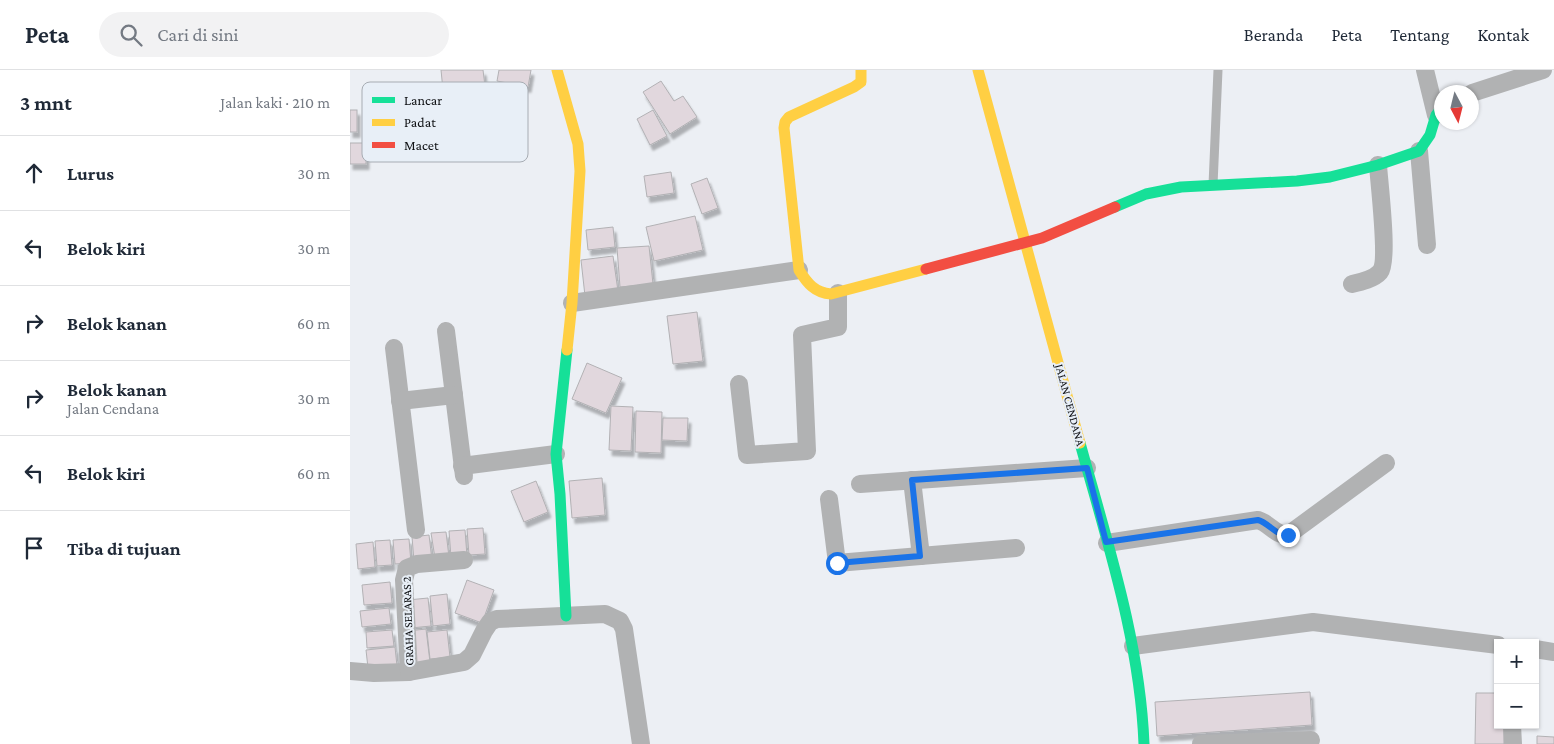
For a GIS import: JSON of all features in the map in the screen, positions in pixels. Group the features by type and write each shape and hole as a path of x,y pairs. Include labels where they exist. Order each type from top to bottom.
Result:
{"street":[{"path":"557,70 578,144 580,171 572,303 556,454 560,494 566,616"},
{"path":"861,70 861,82 854,87 789,117 785,122 784,128 799,270 808,284 822,294 838,293 1042,238 1146,194 1181,187 1330,177 1378,165 1419,151 1430,135 1434,125"},
{"name":"JALAN CENDANA","path":"978,70 1087,468 1133,646 1143,717 1144,744"},
{"path":"1425,70 1434,97"},
{"path":"1479,91 1543,70"},
{"path":"1419,151 1427,245"},
{"path":"1352,284 1373,277 1380,273 1383,267 1378,165"},
{"path":"572,303 799,270"},
{"path":"738,384 747,455 807,451 802,335 838,327 838,293"},
{"path":"446,331 463,471 556,454"},
{"path":"394,348 416,530"},
{"path":"400,401 454,394"},
{"path":"1106,542 1258,520 1280,534 1288,535 1386,463"},
{"path":"860,484 1087,468"},
{"path":"912,480 920,556"},
{"path":"829,499 837,563 1016,548"},
{"name":"GRAHA SELARAS 2","path":"409,672 404,580 407,568 416,564 464,560"},
{"path":"350,671 374,673 409,672 464,662 472,655 490,622 497,619 605,614 620,621 624,629 641,744"},
{"path":"1133,646 1313,622 1494,644"},
{"path":"1539,650 1554,652"},
{"path":"1512,729 1513,744"},
{"path":"1201,744 1311,740"}],"lane":[{"path":"1213,185 1218,70"}],"building":[{"path":"441,70 483,70 484,82 442,82"},
{"path":"499,70 531,70 528,87 528,82 497,81"},
{"path":"661,81 674,101 683,96 697,117 670,134 643,92"},
{"path":"350,110 357,110 357,132 350,132"},
{"path":"653,110 667,136 650,145 637,119"},
{"path":"350,143 362,143 362,162 366,162 366,164 350,164"},
{"path":"671,172 674,193 647,197 644,176"},
{"path":"707,178 718,208 702,214 691,184"},
{"path":"695,216 703,250 654,261 646,227"},
{"path":"613,227 615,247 588,250 586,230"},
{"path":"649,246 653,284 620,287 617,248"},
{"path":"613,256 618,291 585,296 581,260"},
{"path":"697,312 703,361 673,364 667,316"},
{"path":"587,363 622,378 606,413 572,399"},
{"path":"611,406 633,407 631,451 609,450"},
{"path":"636,411 662,412 661,453 635,452"},
{"path":"663,418 688,418 687,441 662,440"},
{"path":"602,478 605,515 572,518 569,481"},
{"path":"536,481 548,512 524,522 511,491"},
{"path":"483,528 485,554 469,555 467,529"},
{"path":"465,530 467,556 451,557 449,531"},
{"path":"446,532 449,557 435,558 431,533"},
{"path":"429,535 432,560 414,561 412,537"},
{"path":"409,539 411,563 395,564 393,540"},
{"path":"390,540 392,565 377,566 375,541"},
{"path":"373,542 375,567 358,569 356,544"},
{"path":"467,580 494,590 482,623 455,613"},
{"path":"390,582 392,603 364,605 362,585"},
{"path":"447,594 450,624 433,626 430,596"},
{"path":"428,598 431,626 411,628 408,600"},
{"path":"389,608 391,624 362,627 360,611"},
{"path":"426,629 430,662 412,664 408,631"},
{"path":"392,630 394,646 367,648 366,632"},
{"path":"447,630 450,657 430,659 427,632"},
{"path":"395,647 397,666 368,668 366,650"},
{"path":"1310,692 1312,725 1157,736 1155,702"},
{"path":"1476,693 1494,693 1494,729 1504,729 1504,744 1475,744"},
{"path":"1537,736 1554,737 1554,744 1537,744"}],"traffic: fast":[{"path":"1115,207 1146,194 1181,187 1297,181 1330,177 1378,165 1419,151 1430,135 1434,122"},
{"path":"566,616 560,494 556,454 567,350"},
{"path":"1080,443 1121,592 1136,667 1144,744"}],"traffic: slow":[{"path":"557,70 578,144 580,171 572,303 567,350"},
{"path":"861,70 861,82 854,87 789,117 785,122 784,128 799,270 812,287 820,292 831,294 926,269"},
{"path":"978,70 1080,443"}],"traffic: jam":[{"path":"926,269 1042,238 1115,207"}],"route":[{"path":"837,563 920,556 912,480 1087,468 1106,542 1250,520 1262,521 1283,536 1288,535"}]}
